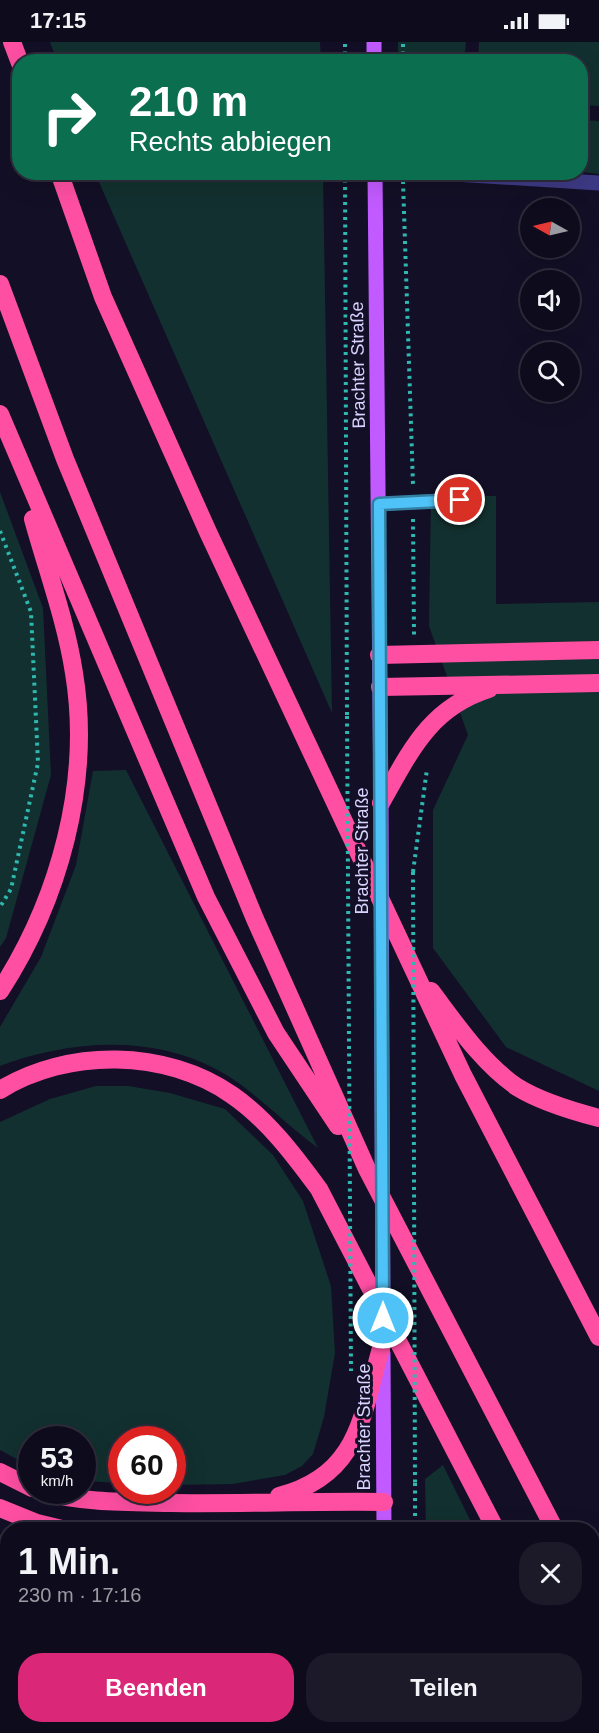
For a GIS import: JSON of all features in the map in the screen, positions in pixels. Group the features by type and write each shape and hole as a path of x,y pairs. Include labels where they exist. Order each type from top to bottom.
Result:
{"highway":[{"path":"62,180 103,297 208,532 463,1075 599,1337"},
{"path":"0,284 66,459 255,919 367,1168 551,1522"},
{"path":"0,414 207,897 276,1033 367,1168"},
{"path":"0,991 25,950 59,864 76,773 78,724 74,675 66,634 16,453"},
{"path":"379,655 599,650"},
{"path":"381,804 428,726 454,704 474,694 508,683"},
{"path":"380,687 599,683"},
{"path":"408,959 472,1044 517,1087 570,1111 599,1118"},
{"path":"0,1090 36,1072 61,1065 85,1061 120,1060 162,1066 207,1081 232,1095 256,1115 281,1140 319,1189 492,1522"},
{"path":"248,1504 303,1490 335,1467 352,1445 383,1341"},
{"path":"0,1472 18,1481"},
{"path":"96,1502 248,1504 384,1502"},
{"path":"0,1508 35,1522"}],"main road":[{"name":"Brachter Straße","path":"375,180 384,1522"}],"street":[{"path":"551,180 599,183"}],"lane":[{"path":"379,504 460,500"}],"path":[{"path":"345,180 351,1371"},
{"path":"402,180 411,381 414,655"},
{"path":"0,531 31,612 38,763 11,889 0,907"},
{"path":"415,1522 413,872 423,782 432,759"}],"green space":[{"path":"50,42 320,42 321,54 54,54"},
{"path":"398,42 466,42 465,54 398,54"},
{"path":"479,42 599,42 599,106 588,105 588,54 478,54"},
{"path":"588,120 599,121 599,174 588,173"},
{"path":"98,180 323,180 332,713"},
{"path":"0,492 43,608 51,775 6,938 0,947"},
{"path":"431,495 496,496 496,604 599,602 599,1091 506,1047 433,948 433,810 468,735 429,626"},
{"path":"126,770 318,1148 240,1084 213,1067 154,1048 123,1045 60,1049 0,1066 0,1027 41,957 76,865 93,771"},
{"path":"96,1086 128,1086 170,1093 225,1109 273,1155 303,1201 331,1286 335,1353 324,1417 313,1454 302,1466 285,1475 233,1484 186,1485 186,1426 108,1426 108,1482 96,1482 96,1426 18,1426 18,1460 0,1450 0,1122 50,1099"},
{"path":"443,1465 471,1522 426,1522 425,1479"}],"route":[{"path":"383,1318 379,504 460,500"}]}
